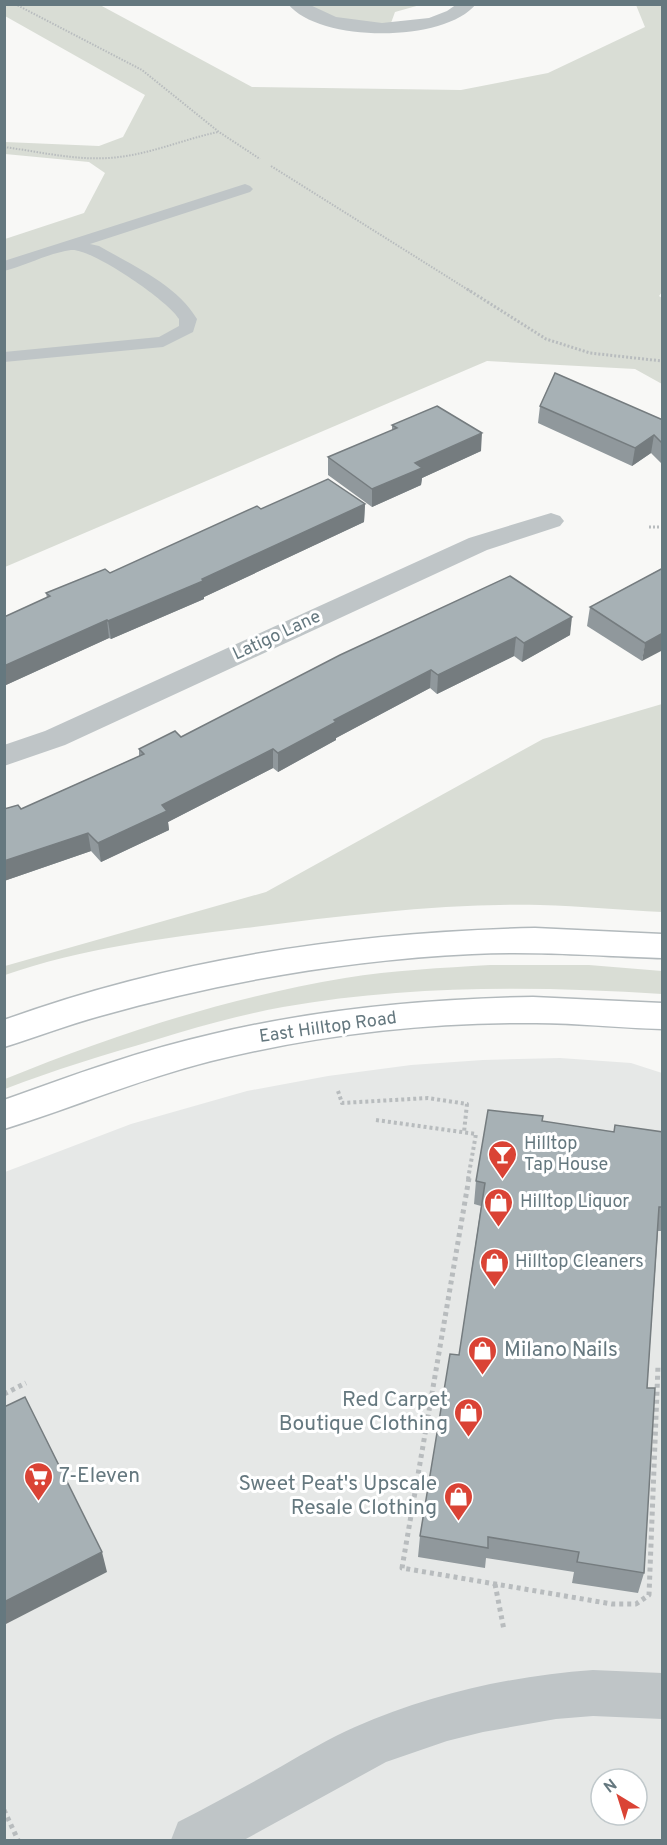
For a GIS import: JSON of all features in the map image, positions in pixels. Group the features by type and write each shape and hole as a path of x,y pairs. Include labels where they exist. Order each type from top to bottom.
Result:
{"main road":[{"path":"4,1034 71,1012 164,987 245,968 327,954 440,943 513,940 568,940 663,946"},
{"name":"East Hilltop Road","path":"4,1115 152,1064 260,1037 324,1026 479,1012 554,1010 663,1016"}],"street":[{"path":"296,4 309,14 328,21 381,27 434,22 454,15 468,4"},
{"name":"Latigo Lane","path":"4,756 55,738 478,544 551,520"},
{"path":"196,1840 353,1753 380,1740 446,1718 549,1696 595,1692 663,1696"}],"lane":[{"path":"4,266 244,189"},
{"path":"4,357 163,342 187,328 188,319 184,312 153,285 93,249 71,244"}],"path":[{"path":"15,4 142,70 219,132 546,339 590,353 663,361"},
{"path":"4,147 74,158 109,158 144,153 192,137 219,132"},
{"path":"649,526 663,527"},
{"path":"338,1091 342,1103 428,1098 467,1104 464,1132"},
{"path":"376,1120 476,1134 402,1568 612,1604 636,1604 649,1595 658,1366"},
{"path":"4,1394 26,1383"},
{"path":"495,1584 504,1630"},
{"path":"4,1810 18,1840"}],"shaded area":[{"path":"5,5 100,5 252,87 461,90 548,73 645,27 636,5 662,5 662,292 659,296 662,298 662,384 635,369 487,361 5,567 5,239 84,213 105,173 89,162 5,154 5,142 99,146 123,137 145,95 5,16"},
{"path":"304,5 420,5 395,12 391,23 386,24 339,19"},
{"path":"662,704 662,912 540,905 466,906 392,911 154,940 93,951 5,975 5,966 266,892 543,739"},
{"path":"490,965 589,965 662,971 662,994 472,989 330,1000 267,1010 202,1026 79,1063 5,1089 5,1079 88,1047 172,1019 257,996 363,975"},
{"path":"560,1058 631,1063 662,1073 662,1840 5,1840 5,1172 131,1124 247,1091 328,1076 411,1065"}],"building":[{"path":"555,373 663,420 663,444 654,435 635,448 540,406"},
{"path":"437,406 482,433 415,463 422,468 372,489 328,457 397,428 392,425"},
{"path":"328,479 365,504 202,579 203,581 107,620 4,666 4,617 50,596 46,593 105,569 110,573 257,506 261,509"},
{"path":"663,568 663,633 645,643 590,607"},
{"path":"510,576 572,617 524,643 516,637 438,675 431,670 334,720 336,722 278,753 273,749 162,805 167,811 98,843 88,833 4,861 4,809 18,805 21,809 144,754 139,749 175,731 181,737 340,655"},
{"path":"488,1110 543,1116 542,1121 614,1132 615,1125 663,1132 663,1207 659,1207 647,1388 655,1388 644,1573 577,1562 579,1552 488,1537 488,1548 420,1536 450,1354 459,1355 485,1183 476,1181"},
{"name":"7-Eleven","path":"25,1397 102,1552 4,1602 4,1407"}],"place":[{"name":"Hilltop Tap House","path":"503,1180"},
{"name":"Hilltop Liquor","path":"499,1228"},
{"name":"Hilltop Cleaners","path":"494,1288"},
{"name":"Milano Nails","path":"483,1376"},
{"name":"Red Carpet Boutique Clothing","path":"469,1438"},
{"name":"7-Eleven","path":"38,1502"},
{"name":"Sweet Peat's Upscale Resale Clothing","path":"458,1522"}]}
